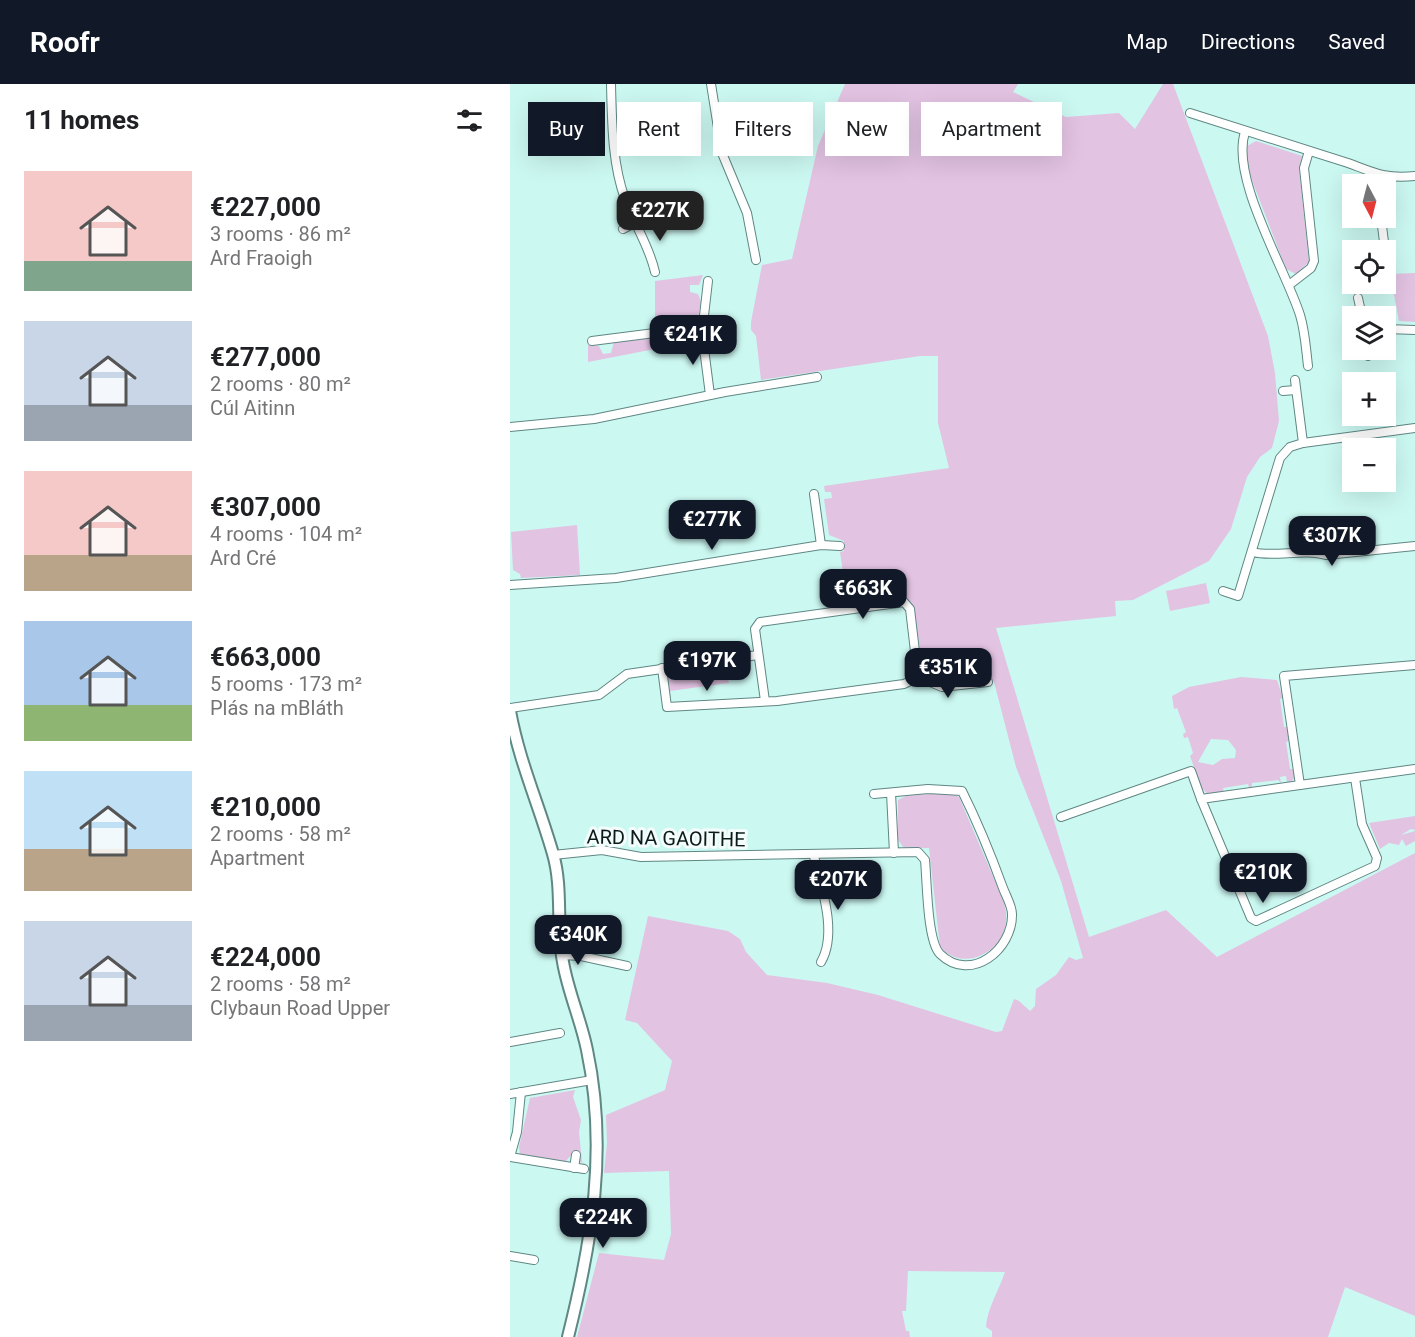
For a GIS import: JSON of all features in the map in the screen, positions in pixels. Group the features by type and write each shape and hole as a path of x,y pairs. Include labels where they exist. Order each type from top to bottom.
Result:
{"street":[{"path":"610,84 611,117 618,171 626,202 648,245 655,272"},
{"path":"711,84 723,160 747,213 756,260"},
{"path":"1190,113 1348,163 1369,174"},
{"path":"1245,132 1240,149 1243,169 1301,320 1308,366"},
{"path":"1288,285 1311,268 1314,261 1304,168 1308,151"},
{"path":"1396,178 1415,176"},
{"path":"623,229 636,222"},
{"path":"708,281 702,333 710,395"},
{"path":"1358,298 1360,306"},
{"path":"1396,329 1415,330"},
{"path":"592,341 678,330 702,333"},
{"path":"510,427 594,419 710,395 817,377"},
{"path":"1295,380 1303,443"},
{"path":"1283,391 1296,390"},
{"path":"1223,591 1238,596 1280,458 1290,447 1303,443 1415,428"},
{"path":"814,494 821,545"},
{"path":"510,585 616,578 821,545 840,546"},
{"path":"1252,552 1261,555 1282,552 1293,555 1316,552 1326,555 1415,546"},
{"path":"765,701 755,626 766,621 904,602 910,609 918,678"},
{"path":"568,1337 587,1257 595,1208 596,1150 591,1080 587,1051 562,955 553,855 513,739 510,709 599,695 622,675 758,655"},
{"path":"1300,785 1284,676 1415,666"},
{"path":"662,668 667,707 765,701 904,684 918,678 938,687 988,682"},
{"path":"1201,800 1415,769"},
{"path":"1061,817 1191,771 1233,879 1251,918 1256,921 1375,866 1377,858 1362,824 1355,778"},
{"name":"ARD NA GAOITHE","path":"553,855 602,850 641,857 814,856 918,852 923,855 933,938 939,953 953,962 972,964 986,962 1005,944 1012,913 963,791 946,789 874,794"},
{"path":"891,793 894,853"},
{"path":"814,856 828,937 827,952 821,962"},
{"path":"562,955 581,956 627,966"},
{"path":"510,1042 560,1032"},
{"path":"510,1094 591,1080"},
{"path":"521,1092 510,1157 584,1169"},
{"path":"574,1167 576,1155"},
{"path":"510,1256 534,1260"}],"shaded area":[{"path":"845,84 1018,84 1013,92 1034,102 921,102 921,156 1062,156 1062,115 1066,117 1119,113 1135,129 1163,84 1173,84 1268,336 1275,373 1279,421 1272,448 1260,457 1247,477 1231,529 1209,561 1133,600 1115,601 1116,616 996,628 1089,937 1166,910 1217,957 1415,853 1415,1316 1345,1287 1328,1337 992,1337 992,1331 986,1327 987,1320 1005,1272 908,1271 906,1311 902,1311 906,1331 909,1331 910,1337 577,1337 599,1253 664,1260 671,1234 669,1171 604,1173 607,1143 606,1115 665,1090 672,1061 637,1023 625,1020 648,916 728,931 740,939 746,952 767,975 827,983 878,995 996,1032 1002,1031 1014,999 1030,1011 1035,1006 1036,989 1056,975 1069,957 1076,960 1083,958 1061,881 1016,767 994,682 990,677 941,682 924,675 914,610 908,599 901,596 899,592 847,599 840,552 844,551 844,541 829,535 824,499 832,498 831,492 825,492 824,486 949,468 938,423 938,356 920,356 761,380 756,336 751,330 751,322 762,265 792,259 818,146 825,130 825,156 909,156 909,102 837,102"},
{"path":"1256,141 1302,156 1299,168 1309,262 1296,274 1286,269 1248,170 1245,157 1247,146"},
{"path":"1415,273 1415,322 1399,321 1394,294 1396,294 1396,274"},
{"path":"703,275 699,285 690,285 690,292 698,294 701,302 696,327 681,326 680,323 655,326 655,281"},
{"path":"676,334 677,337 683,337 691,342 588,362 588,345 599,346 603,354 611,353 614,342"},
{"path":"577,525 580,575 521,578 520,574 513,570 511,532"},
{"path":"1206,583 1210,603 1170,611 1166,591"},
{"path":"725,666 729,683 670,691 668,679 671,674"},
{"path":"1241,677 1277,680 1283,698 1280,699 1284,727 1287,727 1289,741 1286,742 1290,769 1294,769 1295,777 1291,782 1287,782 1286,776 1280,777 1281,783 1278,780 1252,783 1252,787 1249,788 1248,784 1223,788 1224,793 1207,794 1201,787 1190,756 1193,753 1188,737 1184,738 1183,734 1186,732 1177,708 1174,709 1172,696 1189,687","holes":["1211,739 1228,740 1236,750 1235,758 1222,759 1213,765 1198,762"]},
{"path":"952,792 959,797 1000,893 1006,913 1001,937 984,954 973,958 961,959 950,955 940,947 929,848 904,848 898,840 898,800 906,796"},
{"path":"1415,816 1415,830 1411,829 1401,835 1415,831 1415,841 1406,846 1402,839 1399,845 1389,843 1380,849 1369,823"},
{"path":"575,1090 573,1097 581,1120 579,1132 582,1162 586,1165 579,1161 579,1155 572,1154 564,1163 520,1155 519,1147 530,1098"}]}
